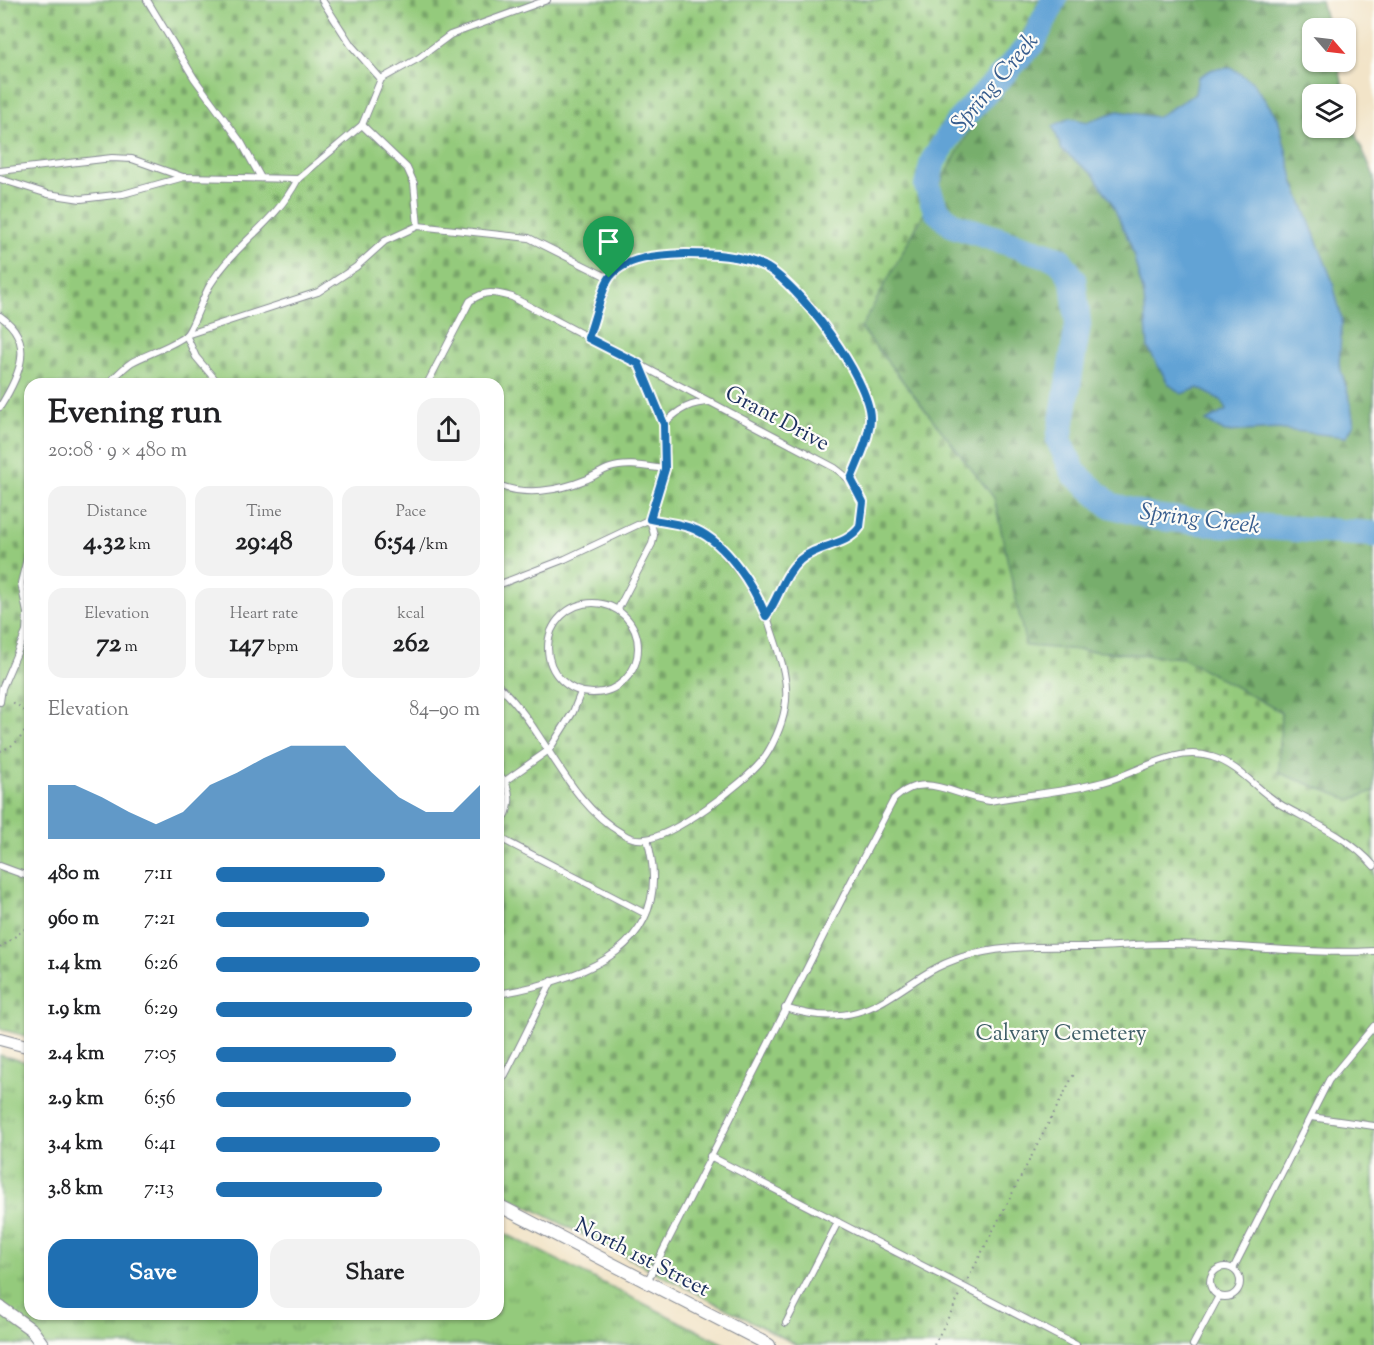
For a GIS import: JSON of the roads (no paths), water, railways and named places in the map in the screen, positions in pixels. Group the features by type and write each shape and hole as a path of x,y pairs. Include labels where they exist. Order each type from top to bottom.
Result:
{"street":[{"path":"0,1039 24,1045"},
{"name":"North 1st Street","path":"504,1208 766,1344"},
{"path":"0,1307 32,1330 43,1345"}],"lane":[{"path":"147,0 194,78 241,142 261,178"},
{"path":"322,0 351,45 381,79"},
{"path":"214,378 196,357 186,335 209,285 251,235 267,224 286,202 298,179 362,125 381,79 419,58 450,35 547,0"},
{"path":"362,125 407,168 414,183 418,226"},
{"path":"0,171 112,158 141,162 184,177"},
{"path":"0,180 48,194 81,199 123,195 184,177 298,179"},
{"path":"114,378 130,363 186,335 318,292 356,267 385,241 418,226 529,238 609,278"},
{"path":"588,338 609,278 625,265 644,259 687,254 733,257 752,261 780,277 829,334 853,369 868,401 870,419 851,479 863,502 860,527 846,540 820,548 798,561 788,573 775,604 766,616"},
{"name":"Grant Drive","path":"430,378 470,301 480,294 493,292 512,297 835,468 851,479"},
{"path":"0,316 11,323 20,335 22,352 11,389 0,407"},
{"path":"618,609 654,536 650,519 665,469 664,424 639,364"},
{"path":"664,424 686,406 696,402 712,402"},
{"path":"504,486 527,490 548,490 564,488 610,468 629,465 665,469"},
{"path":"504,583 565,559 650,519 683,525 713,539 747,582 766,616 787,686 785,709 774,741 762,760 721,798 684,822 647,839 623,834 586,802 518,706 504,691"},
{"path":"24,571 21,584 24,598"},
{"path":"583,603 602,603 618,609 631,623 638,642 637,658 632,670 615,688 597,694 580,692 559,679 550,666 548,638 556,621 565,612 583,603"},
{"path":"0,700 2,688 24,637"},
{"path":"504,814 509,804 505,781 549,750 573,712 580,692"},
{"path":"647,1282 785,1008 894,799 902,791 920,784 929,784 972,799 990,801 1104,782 1172,756 1196,753 1213,757 1233,767 1267,796 1352,844 1374,866"},
{"path":"504,993 552,981 604,962 630,942 646,914 654,892 655,872 647,839"},
{"path":"504,840 646,914"},
{"path":"0,866 24,875"},
{"path":"785,1008 807,1014 828,1016 876,1007 948,962 973,954 1028,946 1089,947 1165,944 1234,949 1374,951"},
{"path":"504,1076 552,981"},
{"path":"1233,1269 1329,1080 1374,1026"},
{"path":"1311,1117 1374,1126"},
{"path":"710,1155 1076,1345"},
{"path":"786,1323 838,1222"},
{"path":"1219,1268 1233,1269 1240,1277 1240,1287 1229,1297 1219,1296 1210,1284 1212,1275 1219,1268"},
{"path":"1193,1345 1219,1296"}],"water":[{"path":"1232,68 1252,82 1278,118 1294,183 1332,280 1342,320 1339,364 1350,400 1354,424 1346,437 1277,429 1225,432 1206,421 1227,410 1221,400 1198,388 1181,394 1168,383 1148,348 1144,295 1131,246 1112,203 1094,175 1062,150 1053,126 1070,118 1087,122 1118,111 1157,117 1195,94 1198,77 1213,69"}],"waterway":[{"name":"Spring Creek","path":"1054,0 1033,42 958,122 933,161 927,186 936,210 953,225 1059,259 1073,279 1078,324 1059,440 1074,473 1110,505 1152,517 1219,524 1374,534"}],"park label":[{"name":"Calvary Cemetery","path":"1061,1032"}]}
